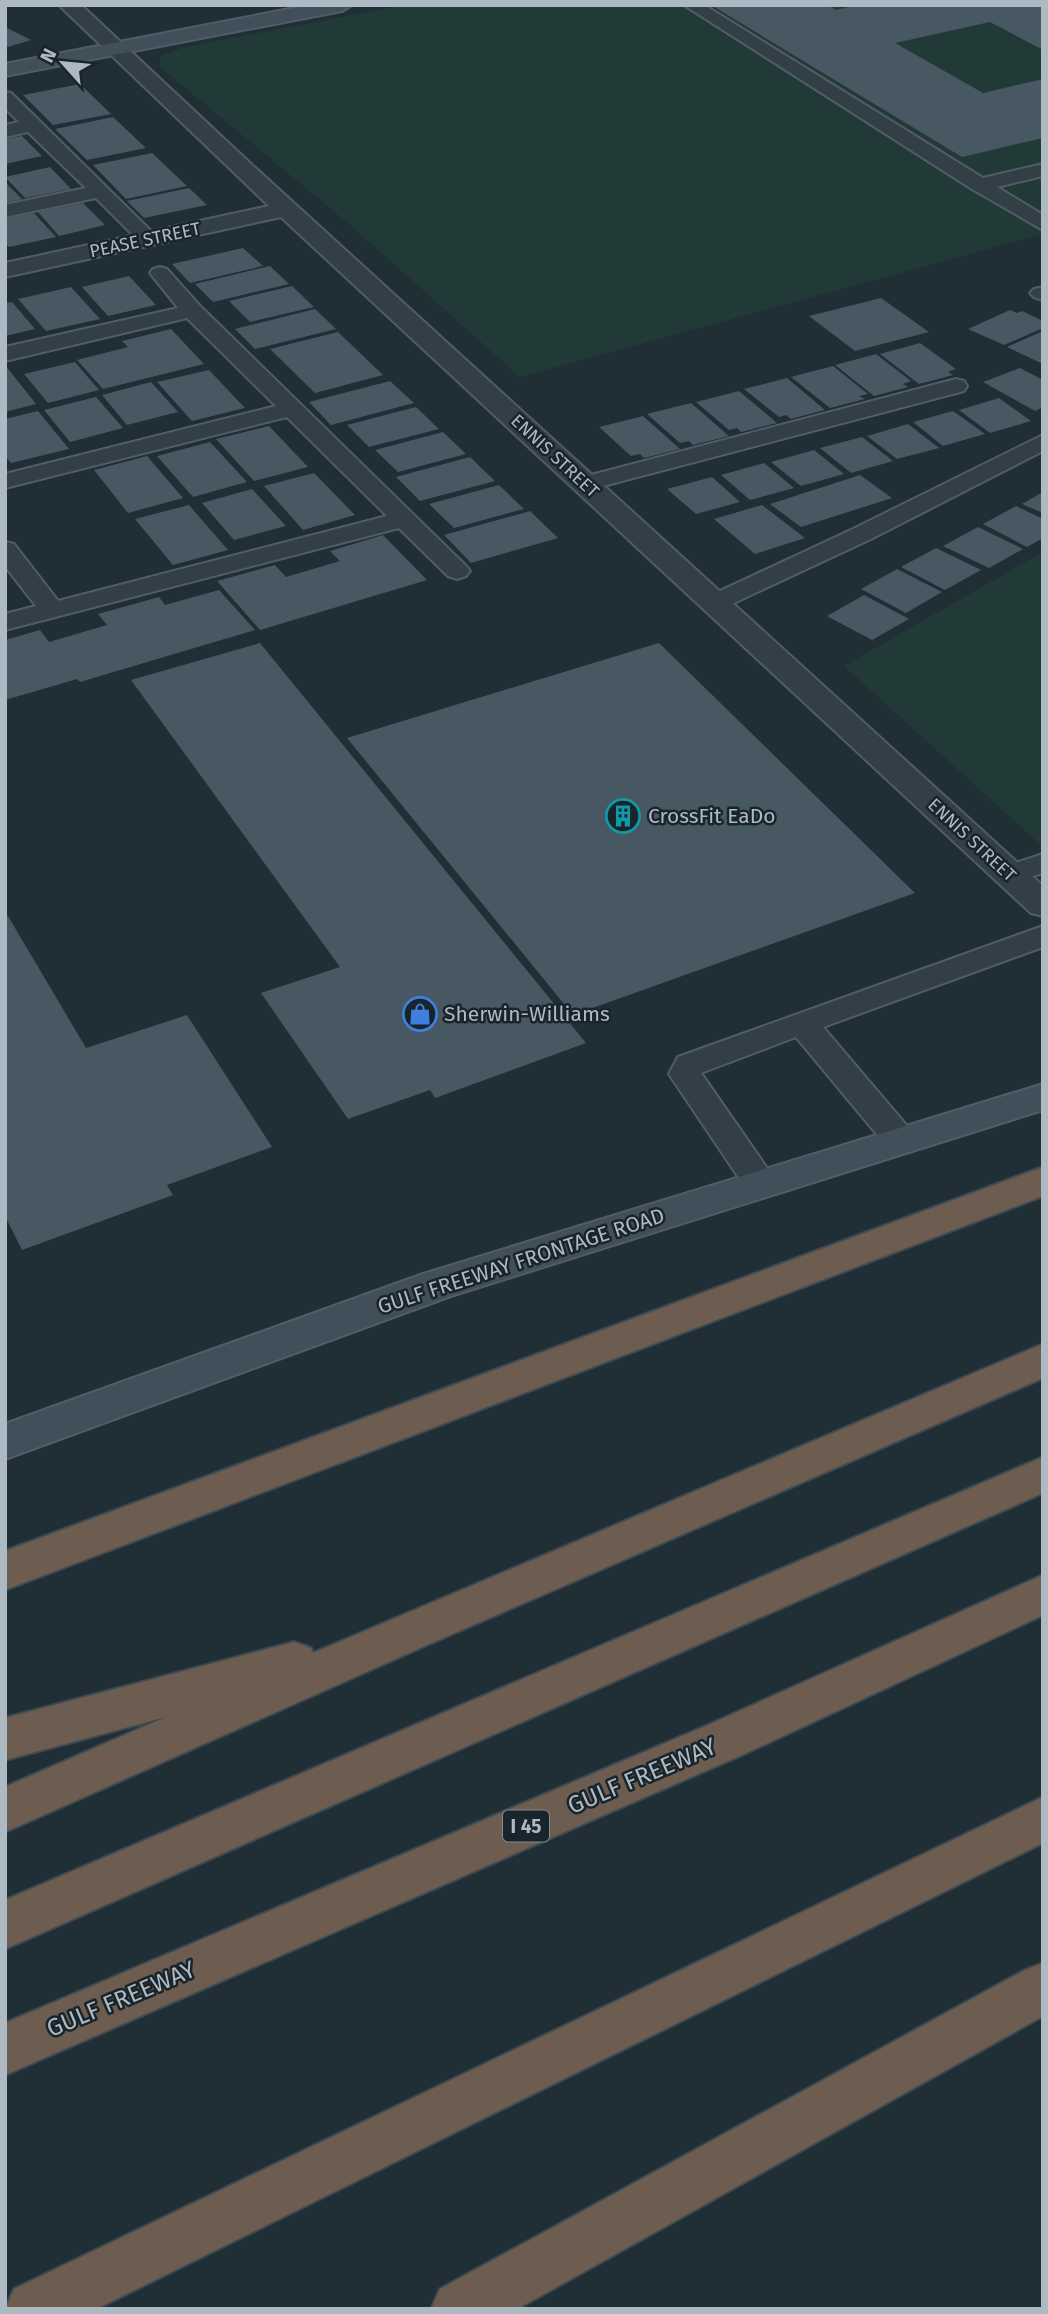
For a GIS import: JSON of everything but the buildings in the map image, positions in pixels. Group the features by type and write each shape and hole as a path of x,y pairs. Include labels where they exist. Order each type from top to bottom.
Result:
{"highway":[{"path":"5,1572 127,1523 1043,1181"},
{"path":"5,1810 411,1631 1043,1360"},
{"path":"5,1926 1043,1474"},
{"name":"GULF FREEWAY","path":"5,2049 725,1740 1043,1594"},
{"path":"5,1739 411,1631"},
{"path":"34,2309 1043,1819"},
{"path":"460,2309 1043,1988"}],"main road":[{"path":"5,70 342,5"},
{"name":"GULF FREEWAY FRONTAGE ROAD","path":"5,1442 437,1285 1043,1097"}],"street":[{"name":"ENNIS STREET","path":"69,5 286,209 1043,905"},
{"name":"PEASE STREET","path":"5,270 286,209"}],"lane":[{"path":"692,5 1043,224"},
{"path":"5,97 148,239"},
{"path":"5,131 32,125"},
{"path":"979,185 1043,170"},
{"path":"5,211 100,191"},
{"path":"160,273 192,311 457,571"},
{"path":"5,354 192,311"},
{"path":"584,484 956,386"},
{"path":"5,481 291,409"},
{"path":"714,603 862,534 1043,442"},
{"path":"5,622 404,519"},
{"path":"5,549 52,610"},
{"path":"1010,874 1043,863"},
{"path":"761,1184 685,1074 689,1065 1043,936"},
{"path":"802,1023 901,1141"}],"green space":[{"path":"404,5 1043,5 1043,234 520,377 349,224 160,67 160,56 184,47"},
{"path":"1043,552 1043,847 844,666"}],"place":[{"name":"CrossFit EaDo","path":"623,816"},
{"name":"Sherwin-Williams","path":"420,1014"}]}
